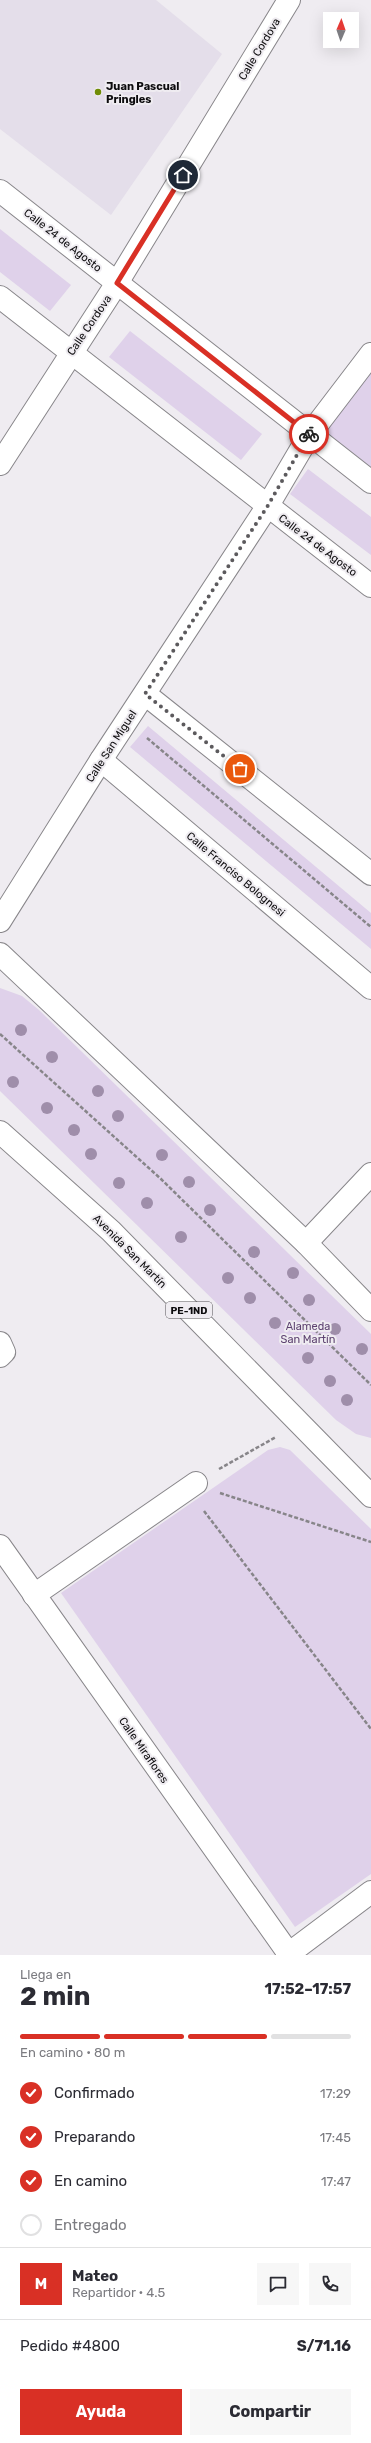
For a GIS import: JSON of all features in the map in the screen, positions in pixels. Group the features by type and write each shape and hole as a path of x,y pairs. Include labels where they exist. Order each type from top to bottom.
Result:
{"street":[{"name":"Calle Cordova","path":"0,464 117,283 289,0"},
{"name":"Calle 24 de Agosto","path":"0,191 371,482"},
{"name":"Calle 24 de Agosto","path":"0,296 267,507 371,586"},
{"name":"Calle San Miguel","path":"0,921 101,760 267,507 310,434 371,354"},
{"path":"145,694 371,874"},
{"name":"Calle Franciso Bolognesi","path":"101,760 371,988"},
{"path":"0,954 306,1243 371,1310"},
{"name":"Avenida San Martín","path":"0,1132 112,1231 371,1496"},
{"path":"306,1243 371,1174"},
{"path":"0,1343 4,1352 0,1356"},
{"path":"34,1595 204,1486"},
{"name":"Calle Miraflores","path":"0,1546 288,1954"},
{"path":"288,1954 371,1892"}],"path":[{"path":"127,721 371,927"},
{"path":"0,1034 161,1179 371,1385"},
{"path":"204,1486 300,1423"},
{"path":"204,1486 371,1542"},
{"path":"202,1508 371,1729"}],"shaded area":[{"name":"Juan Pascual Pringles","path":"0,0 156,0 222,54 111,215 0,129"}],"green space":[{"path":"0,229 71,285 50,311 0,272"},
{"path":"130,331 262,434 241,460 109,357"},
{"path":"371,370 371,467 323,430"},
{"path":"308,469 371,517 371,555 290,494"},
{"path":"148,726 371,913 371,949 130,747"},
{"name":"Alameda San Martín","path":"0,988 22,996 39,1010 371,1334 371,1438 356,1434 336,1420 0,1091"},
{"path":"280,1447 290,1450 371,1529 371,1874 295,1927 61,1593 268,1450"}],"way so far":[{"path":"240,769 145,694 267,507 309,434"}],"place":[{"name":"Juan Pascual Pringles","path":"98,92"}],"route":[{"path":"183,175 117,283 309,434"}]}
